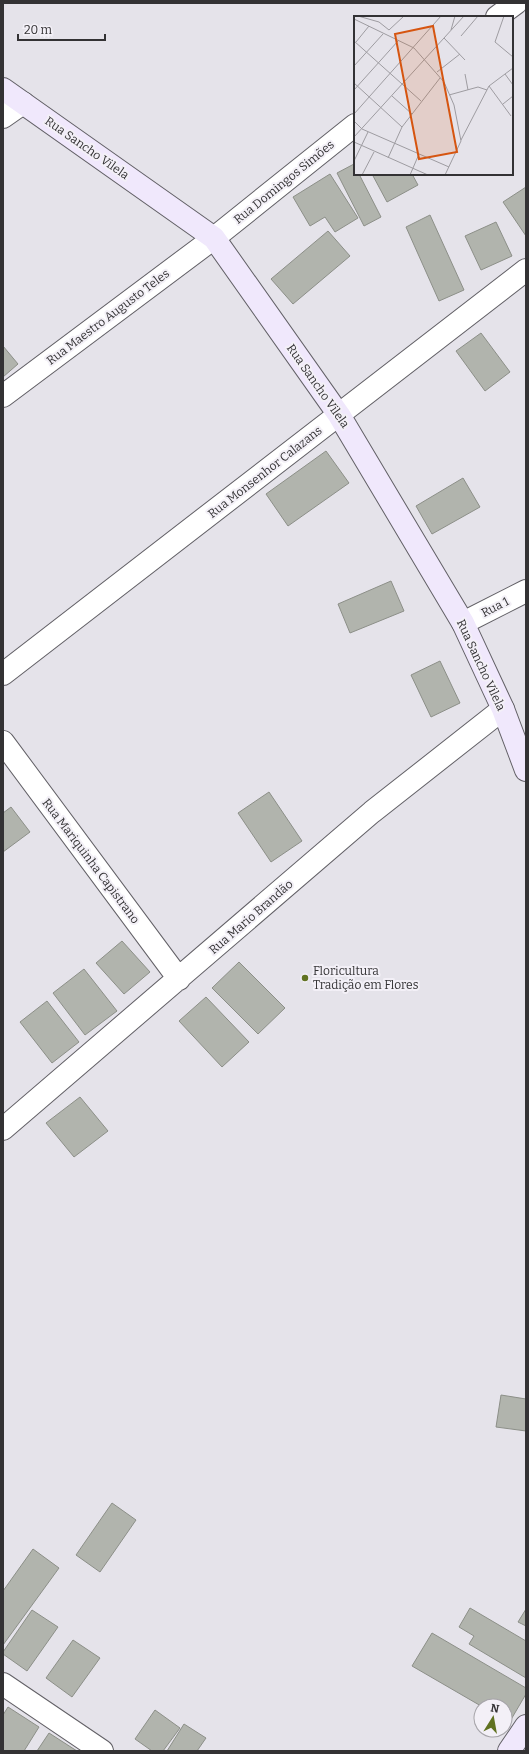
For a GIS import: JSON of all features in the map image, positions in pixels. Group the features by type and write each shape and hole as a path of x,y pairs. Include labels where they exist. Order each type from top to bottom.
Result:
{"main road":[{"name":"Rua Sancho Vilela","path":"3,89 214,238 339,415 463,623 503,709 526,770"},
{"path":"509,1751 526,1726"}],"street":[{"path":"498,16 516,3"},
{"path":"3,117 23,103"},
{"name":"Rua Domingos Simões","path":"214,238 354,126"},
{"name":"Rua Maestro Augusto Teles","path":"3,396 214,238"},
{"name":"Rua Monsenhor Calazans","path":"3,674 526,270"},
{"name":"Rua 1","path":"463,623 526,591"},
{"name":"Rua Mario Brandão","path":"6,1118 179,979 372,812 503,709"},
{"name":"Rua Mariquinha Capistrano","path":"3,742 179,979"},
{"path":"3,1684 102,1751"}],"building":[{"path":"354,164 354,175 360,175 381,217 364,226 337,173"},
{"path":"330,174 358,218 335,232 325,217 310,226 293,197"},
{"path":"373,175 413,175 418,185 387,202"},
{"path":"526,187 526,236 503,202"},
{"path":"430,215 464,290 439,301 406,227"},
{"path":"496,222 512,256 481,270 465,236"},
{"path":"328,231 350,256 293,304 271,279"},
{"path":"481,333 510,372 485,391 456,351"},
{"path":"3,346 18,364 3,377"},
{"path":"326,451 349,483 288,526 266,494"},
{"path":"463,478 480,507 432,534 416,506"},
{"path":"391,581 404,611 350,633 338,604"},
{"path":"440,661 460,703 431,717 411,675"},
{"path":"269,792 302,841 271,862 238,813"},
{"path":"11,807 30,832 3,852 3,813"},
{"path":"122,941 150,972 124,994 96,963"},
{"path":"239,962 285,1008 258,1034 212,988"},
{"path":"84,969 117,1011 85,1035 53,993"},
{"path":"206,997 249,1042 222,1067 179,1021"},
{"path":"47,1001 79,1042 52,1063 20,1022"},
{"path":"80,1097 108,1131 74,1157 46,1123"},
{"path":"501,1395 526,1399 526,1431 496,1427"},
{"path":"112,1503 136,1520 100,1572 76,1555"},
{"path":"33,1549 59,1568 3,1645 3,1591"},
{"path":"470,1608 526,1641 526,1678 469,1644 474,1636 459,1627"},
{"path":"526,1609 526,1626 518,1622"},
{"path":"32,1610 58,1627 27,1671 3,1654 3,1652"},
{"path":"432,1633 526,1688 526,1694 513,1716 513,1698 473,1698 473,1701 412,1666"},
{"path":"73,1640 100,1658 72,1697 46,1678"},
{"path":"8,1707 39,1727 24,1751 3,1751 3,1715"},
{"path":"155,1710 180,1728 163,1751 152,1751 135,1739"},
{"path":"184,1724 206,1738 197,1751 167,1751"},
{"path":"49,1733 77,1751 37,1751"}],"place":[{"name":"Floricultura Tradição em Flores","path":"305,978"}]}
